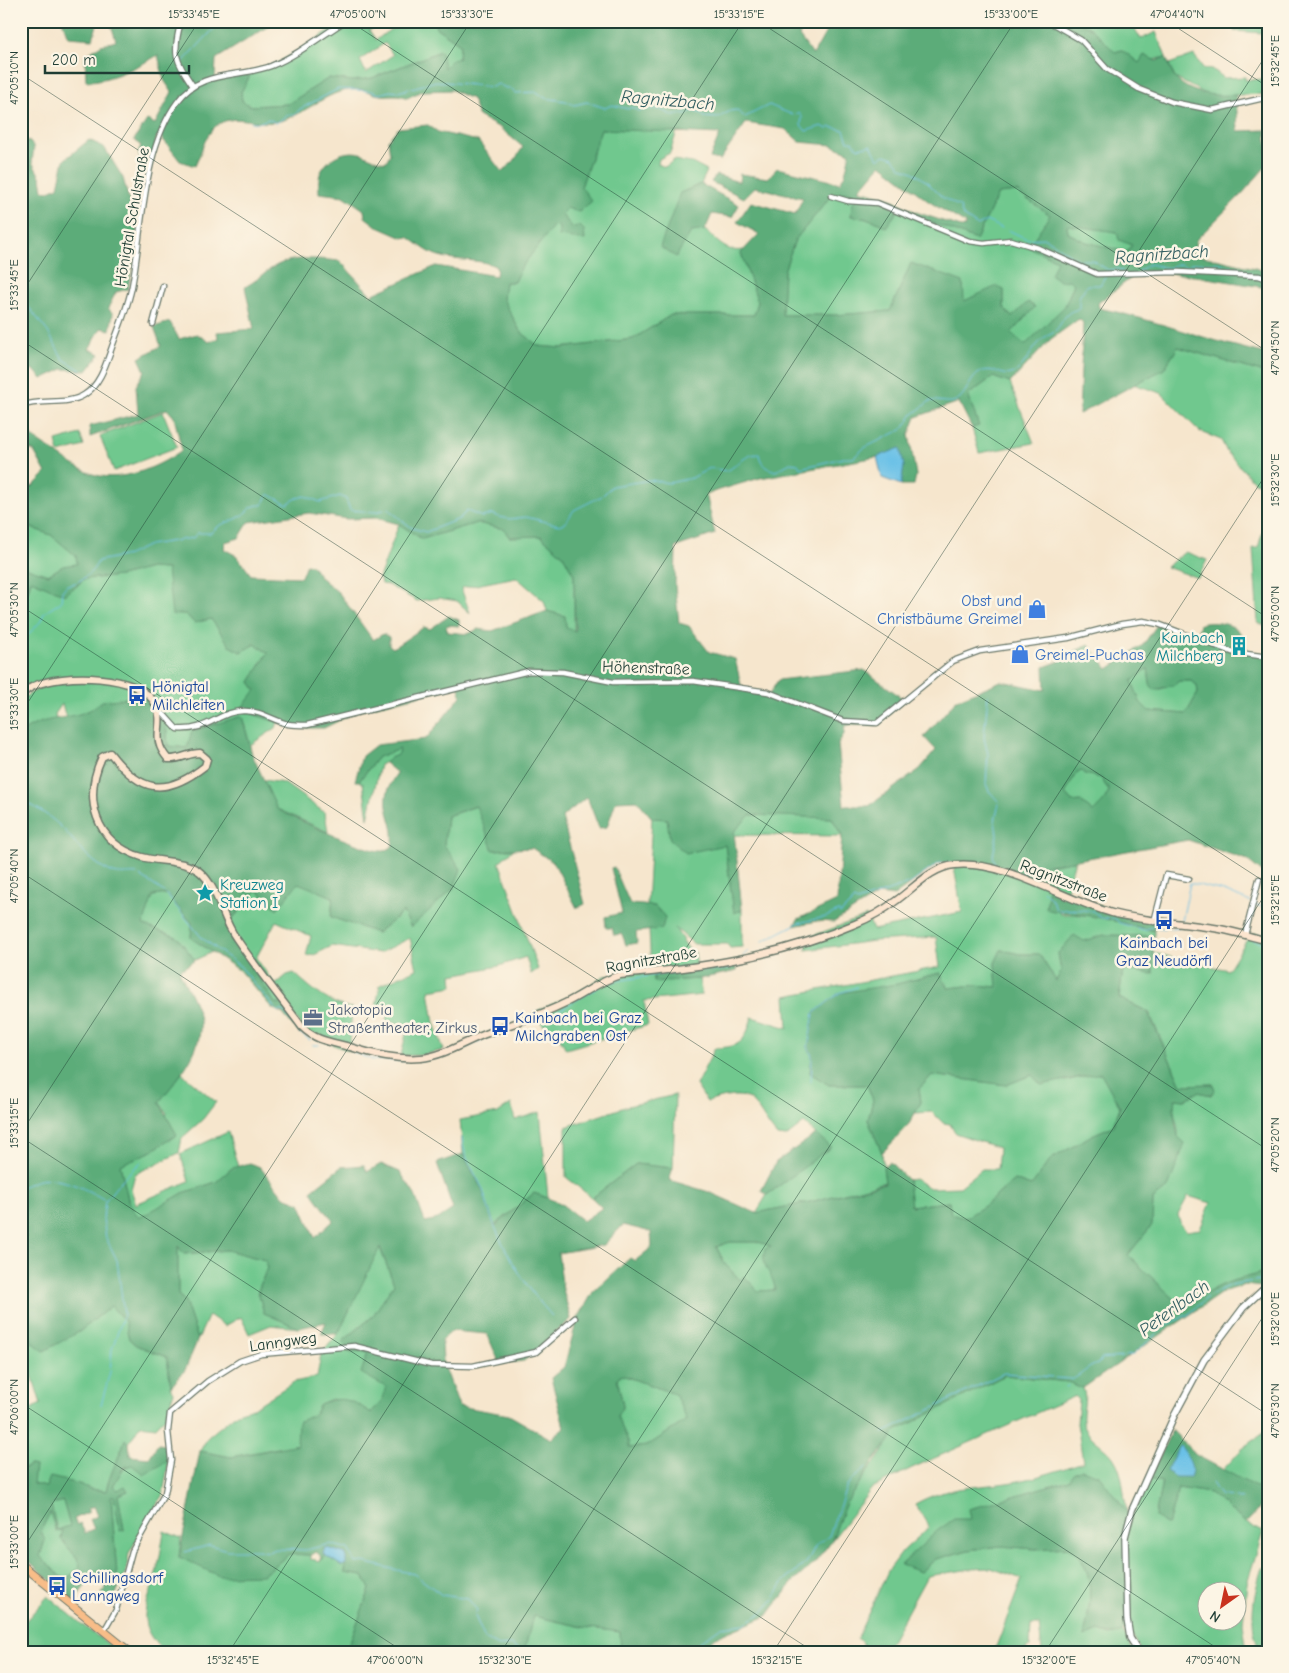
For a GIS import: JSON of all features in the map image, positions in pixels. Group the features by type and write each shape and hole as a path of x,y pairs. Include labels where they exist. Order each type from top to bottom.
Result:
{"main road":[{"name":"Höhenstraße","path":"21,695 34,685 50,681 102,678 140,691 150,697 157,706"},
{"name":"Ragnitzstraße","path":"157,706 159,724 157,738 160,749 168,759 179,760 192,753 200,753 206,759 205,766 198,772 164,787 140,783 125,772 110,753 102,756 92,782 91,795 94,810 103,830 126,851 165,863 187,864 200,872 213,890 222,914 235,938 302,1027 311,1036 322,1041 376,1055 398,1058 422,1058 448,1051 482,1035 561,1005 605,979 620,975 745,959 805,943 875,915 935,871 953,865 973,864 1018,876 1045,885 1074,900 1104,910 1154,922 1220,929 1268,941"},
{"path":"21,1564 130,1652"}],"street":[{"path":"181,21 175,55 178,65 194,86"},
{"name":"Hönigtal Schulstraße","path":"21,406 45,400 65,400 82,396 90,390 99,378 130,297 144,198 159,134 178,100 194,86 214,77 250,72 269,66 308,47 345,21"},
{"path":"1048,21 1080,40 1107,69 1138,89 1172,102 1212,110 1268,97"},
{"path":"831,196 848,201 877,203 969,241 984,243 1011,240 1038,248 1092,272 1107,275 1178,272 1268,278"},
{"path":"153,324 163,286"},
{"name":"Höhenstraße","path":"157,706 177,729 188,730 206,726 228,714 242,711 257,712 288,724 307,725 529,672 563,672 613,682 693,681 768,692 843,721 877,723 953,661 980,651 1068,638 1122,624 1149,622 1232,652 1268,657"},
{"path":"1154,922 1166,875 1189,879"},
{"path":"1245,935 1259,879"},
{"path":"1139,1652 1130,1638 1126,1618 1125,1537 1132,1510 1174,1416 1204,1360 1242,1308 1268,1285"},
{"name":"Lanngweg","path":"104,1631 116,1610 132,1551 165,1493 171,1460 168,1431 170,1413 208,1381 240,1361 261,1354 340,1346 369,1348 431,1365 473,1366 536,1352 575,1318"}],"green space":[{"path":"62,21 98,21 93,39 69,37"},
{"path":"110,21 277,21 216,59 215,79 242,74 250,76 241,92 242,101 251,106 288,104 329,78 353,81 372,78 441,51 444,68 452,60 459,58 460,44 435,27 439,21 780,21 782,23 784,21 805,21 799,36 813,55 832,21 1079,21 1093,30 1115,52 1122,50 1139,63 1144,55 1156,61 1166,57 1174,77 1189,88 1212,95 1236,95 1238,131 1266,130 1268,164 1241,195 1196,240 1193,254 1255,268 1268,273 1268,288 1183,274 1139,272 1098,303 1099,308 1268,354 1268,374 1178,347 1164,369 1079,414 1083,323 1079,319 1051,339 1010,383 993,377 968,395 979,426 972,428 959,402 916,417 909,435 916,475 914,485 901,485 904,466 899,449 877,457 760,478 706,494 715,534 676,547 675,586 679,623 689,626 709,652 735,659 742,689 755,694 769,695 778,680 864,670 905,700 876,726 845,725 844,734 838,744 844,806 869,806 920,769 936,750 924,737 956,700 1001,681 1045,690 1044,667 1060,661 1063,656 1089,645 1108,669 1143,645 1159,622 1196,638 1200,624 1216,623 1234,627 1242,635 1247,652 1268,654 1268,877 1247,860 1188,840 1038,867 1032,878 975,862 939,863 894,896 879,894 834,922 817,921 794,926 798,919 837,901 842,836 832,818 750,815 734,832 742,910 734,913 725,845 686,853 670,840 667,819 652,818 637,800 616,801 607,827 599,828 587,797 562,817 585,904 577,908 554,863 532,848 493,850 476,806 447,816 444,845 461,869 454,888 411,927 403,912 377,933 331,917 333,897 298,883 277,909 257,890 226,926 275,1003 283,1005 302,1032 300,1034 283,1014 272,1008 239,970 191,938 192,923 166,894 153,896 143,925 177,937 195,960 179,971 197,1010 200,1032 197,1044 187,1065 159,1102 177,1135 150,1152 120,1165 129,1203 139,1218 183,1193 216,1182 232,1168 250,1163 260,1167 284,1197 300,1203 315,1238 333,1221 311,1191 341,1167 364,1165 367,1172 381,1164 400,1172 415,1195 425,1222 438,1219 453,1209 437,1163 463,1154 482,1189 495,1226 534,1193 560,1203 583,1221 602,1208 592,1198 636,1164 673,1168 669,1180 709,1192 756,1213 810,1202 885,1183 883,1167 890,1162 908,1180 911,1206 949,1202 951,1214 965,1218 986,1205 1014,1180 1031,1186 1050,1160 1092,1135 1113,1126 1120,1107 1101,1073 1041,1085 1032,1075 1006,1085 932,1075 919,1089 921,1102 908,1126 882,1153 868,1120 873,1100 867,1085 829,1085 810,1073 812,1056 808,1047 814,1013 839,993 897,984 940,973 948,988 976,985 997,987 995,963 1001,950 1021,954 1039,954 1056,981 1061,971 1058,953 1074,935 1084,941 1104,935 1154,936 1153,974 1123,969 1119,998 1148,1012 1181,1085 1213,1084 1215,1090 1211,1095 1198,1092 1185,1100 1175,1099 1174,1114 1178,1137 1185,1143 1168,1188 1153,1199 1152,1225 1128,1255 1186,1310 1198,1299 1219,1286 1259,1274 1268,1269 1268,1282 1261,1287 1245,1285 1223,1292 1083,1388 1068,1382 1005,1375 894,1432 845,1505 832,1540 814,1564 793,1582 767,1616 716,1637 696,1652 621,1652 620,1632 583,1627 533,1616 524,1652 350,1652 348,1647 370,1589 363,1576 345,1573 346,1554 323,1554 326,1556 321,1561 320,1555 316,1552 310,1555 289,1554 263,1575 219,1576 179,1557 200,1451 231,1457 297,1445 298,1422 315,1414 320,1404 340,1399 346,1400 371,1413 381,1402 386,1387 361,1373 368,1352 350,1352 343,1341 372,1317 394,1284 380,1247 338,1334 321,1334 326,1322 299,1328 264,1313 258,1291 267,1268 265,1260 227,1250 184,1254 178,1246 178,1295 185,1301 198,1339 185,1370 171,1387 167,1357 136,1345 129,1339 125,1321 111,1306 79,1332 44,1351 32,1342 21,1316 21,732 48,720 88,711 102,701 145,696 166,722 168,746 187,748 192,731 242,716 252,754 277,809 364,847 385,851 392,847 393,837 387,795 397,773 385,763 397,755 400,749 378,757 359,781 355,781 362,756 376,745 426,739 461,696 459,686 360,710 324,728 296,728 240,710 256,690 250,682 268,653 255,644 241,652 231,647 211,619 194,623 186,614 172,615 167,569 150,568 121,576 84,579 65,595 31,580 28,591 21,588 21,566 48,575 63,566 77,564 76,556 51,535 21,524 21,487 32,487 46,473 34,451 21,446 21,431 27,429 36,440 71,463 82,470 100,476 111,477 133,474 173,456 182,450 174,417 167,409 90,437 90,426 138,414 136,386 145,371 139,358 161,346 154,327 170,322 179,339 197,334 209,342 218,338 217,332 254,329 245,287 285,262 303,259 340,261 371,295 436,266 496,276 497,267 490,264 435,255 408,237 403,238 378,227 365,217 364,210 344,196 319,193 319,176 327,163 344,153 357,152 386,162 390,154 388,140 398,128 428,125 438,132 478,141 502,172 514,161 523,147 500,128 478,116 472,99 452,90 422,91 407,98 397,95 379,95 363,90 350,90 328,97 287,119 275,122 237,119 223,122 216,126 209,134 195,166 180,161 162,138 157,136 147,180 138,152 141,146 134,140 147,120 155,124 172,92 164,80 158,55 113,76 86,81 85,56 101,45 116,41","holes":["746,123 785,129 800,142 832,145 850,153 845,174 840,183 777,168 768,178 740,174 739,182 716,175 711,182 744,198 755,187 803,198 795,214 751,202 737,222 759,234 741,253 758,302 754,315 671,315 633,339 561,348 538,346 520,331 503,299 505,282 515,282 521,268 554,225 559,227 559,236 585,240 584,230 580,226 573,228 562,215 567,208 579,212 592,201 581,187 601,129 720,134 710,158 720,160","881,164 928,201 966,224 964,228 916,212 888,197 859,190","848,192 857,197 852,205 851,216 873,220 886,227 899,209 976,240 998,194 1017,192 1050,215 1028,247 1057,260 1051,275 1060,281 1069,280 1074,284 1065,306 1025,345 1011,333 1035,307 1028,302 1012,317 1004,308 1004,290 997,286 964,301 963,282 911,263 890,311 835,315 782,315 784,271 795,240 831,196","1067,225 1117,232 1119,240 1132,245 1127,252 1086,242 1068,233","309,513 347,519 376,518 399,524 422,539 477,523 504,529 509,537 541,536 563,555 574,575 575,631 566,627 565,616 547,611 492,631 478,629 468,634 448,632 446,627 448,625 459,626 459,620 449,616 430,629 424,627 393,648 389,645 389,637 383,634 373,640 339,593 320,577 312,565 306,564 301,577 251,575 237,556 224,549 225,542 239,538 249,522","1148,668 1150,684 1154,690 1174,685 1179,681 1191,681 1197,685 1198,693 1186,714 1149,711 1140,702 1132,681","1081,771 1085,774 1101,778 1109,791 1103,802 1093,812 1080,801 1072,802 1065,794 1075,775","623,1225 651,1232 652,1247 635,1261 630,1258 593,1292 577,1320 564,1367 551,1378 564,1427 551,1439 509,1415 459,1406 443,1362 442,1340 452,1331 487,1334 500,1364 524,1361 571,1319 563,1290 558,1253 604,1245","730,1242 758,1242 771,1246 765,1249 764,1261 775,1290 758,1291 744,1276 740,1280 725,1264 716,1247","622,1375 675,1394 687,1420 647,1446 629,1448 629,1443 617,1416 623,1406 617,1378"]},
{"path":"345,21 396,21 369,30 376,40 402,21 439,21 435,27 460,44 459,58 443,68 440,51 372,78 353,81 329,78 288,104 251,106 242,101 241,92 249,77 242,74 279,62","holes":["385,43 393,55 366,73 360,60"]},
{"path":"1079,21 1130,21 1141,39 1156,32 1166,57 1139,63 1122,50 1115,52 1093,30"},
{"path":"1238,21 1268,21 1268,94 1210,96 1175,78 1169,64 1194,55 1203,68 1215,71 1224,78 1245,77 1245,80 1267,79 1263,33 1234,31"},
{"path":"601,129 677,131 670,153 659,159 658,164 665,167 674,160 692,163 707,171 701,184 680,193 692,232 705,230 727,248 744,250 741,253 758,302 754,315 671,315 633,339 561,348 538,346 520,331 503,299 505,282 515,282 521,268 554,224 583,234 584,230 573,228 562,215 581,187"},
{"path":"28,140 34,147 32,162 41,178 43,190 47,192 58,187 64,160 89,140 104,147 123,178 133,215 138,221 136,245 128,289 116,292 108,308 113,314 110,330 101,328 89,349 100,354 87,371 63,369 42,379 34,370 21,367 21,142"},
{"path":"701,184 739,205 732,217 712,214 705,230 691,232 676,257 660,247 680,193"},
{"path":"848,192 857,198 852,205 851,216 873,220 886,227 899,209 976,240 998,194 1017,192 1051,215 1057,261 1074,284 1065,306 1025,346 1011,333 1026,316 1028,302 1012,318 1004,308 1004,290 964,301 911,264 890,311 835,315 781,315 784,271 795,240 831,196"},
{"path":"1067,224 1117,232 1132,245 1127,253 1086,242 1068,233"},
{"path":"1178,347 1268,374 1268,485 1254,482 1227,452 1221,440 1199,431 1161,393 1133,384 1164,369"},
{"path":"993,377 1010,383 1034,443 979,453 972,428 978,425 968,395"},
{"path":"163,412 177,447 114,471 100,436"},
{"path":"80,434 84,446 59,453 56,441"},
{"path":"1268,512 1268,627 1258,623 1253,548 1258,548"},
{"path":"477,523 504,529 509,537 541,536 563,555 574,575 574,631 566,627 565,616 547,611 544,601 516,577 461,588 470,613 457,601 439,598 417,601 388,585 382,584 379,578 399,524 422,539"},
{"path":"21,524 51,535 76,555 77,564 63,566 48,575 21,566"},
{"path":"1185,552 1207,560 1198,578 1166,567"},
{"path":"150,568 167,569 186,614 194,623 211,619 231,647 241,652 255,644 268,653 250,682 278,722 276,728 250,745 242,716 187,748 168,746 166,722 94,710 66,718 62,704 55,714 56,720 39,723 21,732 21,700 48,685 93,681 51,678 21,690 21,588 28,591 31,580 47,586 75,588 84,579 121,576"},
{"path":"1148,668 1150,684 1157,690 1174,685 1179,681 1191,681 1197,685 1198,693 1186,714 1148,711 1140,702 1132,681"},
{"path":"400,748 397,756 380,765 368,818 363,783 359,781 378,757"},
{"path":"1081,771 1085,774 1101,778 1109,791 1103,802 1093,812 1080,801 1072,802 1065,794 1075,775"},
{"path":"263,780 284,783 325,813 328,832 277,809"},
{"path":"477,806 493,850 514,849 499,862 538,969 531,974 526,957 499,966 452,975 453,986 429,990 434,1023 444,1050 423,1055 401,1056 408,1025 386,1021 388,1014 375,1012 380,985 417,969 410,938 380,953 332,946 314,955 306,956 311,936 276,921 256,958 275,985 287,975 294,973 328,1000 352,1008 349,1051 311,1036 283,1005 275,1003 226,927 257,889 298,882 333,897 331,917 377,933 403,912 411,927 444,845 447,816"},
{"path":"750,814 832,818 842,836 734,835 734,832"},
{"path":"652,818 667,819 725,845 734,912 742,910 742,947 730,948 727,944 694,944 675,928 691,953 695,952 697,968 654,974 654,981 699,979 702,995 644,1001 648,1025 566,1049 556,1031 550,1032 547,1024 543,1025 534,1012 576,994 604,976 651,969 649,930 662,929 655,906 647,905"},
{"path":"1075,860 1066,893 1049,884 1060,914 1084,915 1119,922 1154,931 1154,936 1104,935 1058,953 1061,971 1056,981 1039,954 1021,954 1001,950 995,963 997,987 976,985 948,988 940,973 897,984 808,1047 812,1056 810,1073 829,1085 867,1085 873,1100 868,1120 882,1153 885,1182 810,1202 756,1213 767,1195 830,1147 804,1123 786,1137 777,1136 756,1107 745,1097 736,1096 707,1102 696,1085 715,1048 731,1046 741,1042 752,1017 788,1028 786,996 940,967 936,937 874,941 806,950 809,937 867,916 873,930 962,912 953,862 975,862 1032,878 1038,867"},
{"path":"614,867 630,904 655,906 665,917 662,929 636,932 637,943 626,945 622,934 614,935 612,928 606,928 605,917 622,913 611,868"},
{"path":"1049,884 1100,906 1154,919 1154,931 1080,914 1046,909"},
{"path":"166,894 192,923 191,938 212,952 195,960 177,937 142,925 153,896"},
{"path":"1254,933 1268,937 1268,1269 1259,1274 1219,1286 1198,1299 1186,1310 1128,1255 1152,1225 1153,1199 1168,1188 1178,1137 1174,1110 1175,1099 1185,1100 1198,1092 1211,1095 1213,1084 1181,1085 1149,1012 1119,998 1123,969 1153,974 1153,953 1228,970 1246,941","holes":["1188,1196 1211,1203 1200,1229 1187,1231 1181,1225 1178,1215"]},
{"path":"734,964 737,971 699,979 654,982 654,974"},
{"path":"1101,1072 1120,1107 1113,1126 1092,1135 1050,1160 1031,1186 1014,1180 986,1205 965,1219 951,1214 949,1202 910,1206 908,1180 915,1179 930,1188 960,1187 982,1169 997,1169 999,1148 955,1133 950,1124 943,1123 932,1112 915,1113 921,1102 919,1089 932,1075 1006,1085 1032,1075 1066,1081"},
{"path":"182,1073 216,1102 203,1119 182,1138 179,1153 135,1174 131,1190 136,1204 189,1181 180,1154 228,1132 238,1167 232,1168 216,1182 183,1193 139,1219 129,1203 120,1164 150,1152 167,1113 159,1102"},
{"path":"675,1095 673,1168 636,1164 592,1198 566,1177 566,1127 628,1106"},
{"path":"511,1104 515,1120 540,1112 548,1198 534,1193 494,1226 482,1189 463,1154 460,1120 498,1113"},
{"path":"816,1134 831,1147 767,1195 761,1191 776,1162"},
{"path":"730,1242 758,1242 772,1246 775,1290 758,1291 744,1276 740,1280 725,1264 716,1246"},
{"path":"178,1245 184,1254 227,1250 265,1260 267,1268 258,1291 264,1313 299,1328 271,1325 249,1334 241,1317 225,1326 209,1315 198,1339 185,1301 178,1295"},
{"path":"379,1246 394,1284 372,1317 343,1341 350,1353 369,1352 386,1387 381,1402 371,1413 332,1399 320,1404 298,1444 231,1457 200,1451 208,1437 237,1413 253,1408 294,1382 317,1377 321,1354 338,1334"},
{"path":"111,1306 125,1321 129,1339 136,1345 167,1357 171,1387 174,1392 166,1416 156,1427 140,1425 129,1443 125,1439 106,1491 90,1489 79,1484 50,1478 46,1487 32,1484 35,1466 30,1465 23,1469 21,1414 41,1404 23,1346 24,1341 21,1340 21,1316 32,1342 79,1332"},
{"path":"622,1375 675,1394 687,1420 647,1446 629,1448 617,1416 623,1406 617,1377"},
{"path":"1005,1375 1068,1382 1083,1388 1085,1397 1084,1426 1089,1435 1117,1463 1127,1512 1118,1499 1069,1480 970,1509 971,1520 920,1572 936,1559 968,1550 1001,1546 1035,1549 1069,1547 1078,1555 1084,1565 1090,1588 1090,1601 1084,1637 1099,1631 1110,1635 1123,1632 1134,1652 1042,1652 1039,1625 1031,1625 1030,1647 1026,1648 1026,1652 994,1652 1022,1579 991,1568 927,1576 885,1652 871,1652 857,1638 888,1571 903,1551 929,1527 915,1504 951,1490 1022,1480 1048,1474 1083,1462 1077,1423 1079,1400 1075,1396 912,1468 872,1488 832,1540 846,1503 883,1451 894,1432"},
{"path":"1172,1430 1196,1455 1263,1491 1268,1499 1246,1523 1210,1493 1178,1488 1168,1525 1155,1517 1162,1482 1149,1479"},
{"path":"1268,1430 1268,1488 1263,1491 1222,1471 1242,1449"},
{"path":"125,1439 129,1443 130,1456 149,1458 158,1444 165,1445 169,1460 144,1475 132,1465 124,1467 113,1486 118,1490 125,1486 128,1491 118,1495 124,1530 120,1531 114,1496 111,1496 118,1589 115,1597 105,1599 102,1594 105,1588 96,1573 73,1601 21,1554 23,1469 30,1465 35,1466 33,1484 46,1487 50,1477 79,1484 90,1489 106,1491","holes":["63,1501 70,1526 57,1530 51,1505","94,1506 98,1516 90,1519 94,1529 85,1533 80,1523 77,1525 74,1519 89,1512 87,1509","50,1512 56,1532 63,1530 61,1539 77,1558 80,1567 67,1579 60,1576 40,1556 45,1540 41,1531"]},
{"path":"169,1460 163,1494 129,1553 126,1573 118,1589 111,1496 114,1495 120,1530 124,1530 118,1495 128,1491 118,1490 113,1486 120,1473 126,1467"},
{"path":"1082,1469 1099,1475 1131,1517 1126,1537 1128,1628 1118,1634 1099,1631 1084,1637 1090,1601 1088,1577 1078,1556 1069,1547 1035,1549 1001,1546 968,1550 936,1559 920,1572 901,1565 937,1531 954,1519 971,1519 969,1509 1069,1480 1073,1473"},
{"path":"1149,1479 1162,1482 1155,1517 1168,1525 1178,1488 1210,1493 1246,1523 1263,1532 1247,1583 1246,1593 1246,1580 1196,1580 1196,1630 1244,1630 1247,1652 1142,1652 1128,1628 1126,1549 1129,1522"},
{"path":"63,1501 70,1526 57,1530 50,1505"},
{"path":"50,1511 56,1531 64,1530 61,1539 77,1558 80,1568 67,1579 60,1576 40,1556 45,1540 41,1531"},
{"path":"164,1531 181,1538 179,1557 263,1575 289,1554 310,1555 310,1559 321,1561 326,1556 342,1566 346,1564 345,1573 363,1576 370,1589 348,1647 350,1652 265,1652 239,1641 232,1652 164,1652 148,1631 145,1612 154,1583"},
{"path":"1262,1567 1268,1572 1268,1582 1264,1589 1268,1591 1268,1652 1260,1652 1256,1641 1253,1620 1254,1599"},
{"path":"48,1596 90,1631 120,1652 21,1652 21,1626"},
{"path":"533,1616 583,1627 621,1632 621,1652 524,1652"}],"water":[{"path":"900,448 904,466 901,485 882,478 877,457"},
{"path":"1179,1446 1181,1446 1191,1464 1192,1472 1190,1477 1176,1477 1166,1471"},
{"path":"325,1547 346,1554 346,1564 342,1566 323,1554"}],"waterway":[{"path":"181,64 221,21"},
{"name":"Ragnitzbach","path":"251,122 258,123 269,119 276,123 288,115 295,115 300,109 338,89 371,91 379,94 390,91 398,92 436,81 492,87 498,84 510,88 515,93 537,92 545,98 566,101 574,105 587,102 605,108 612,105 628,109 632,107 641,111 657,109 673,116 686,115 691,111 701,113 704,117 718,118 730,111 736,110 745,117 769,105 793,115 799,113 802,117 801,125 806,131 822,126 827,129 831,127 844,130 848,141 852,141 858,148 871,145 878,159 885,155 894,158 902,168 913,172 927,182 942,197 960,207 963,216 978,226 986,221 1002,228"},
{"name":"Ragnitzbach","path":"1008,230 1027,239 1045,238 1078,260 1092,260 1108,270 1117,269 1123,271"},
{"name":"Ragnitzbach","path":"1139,271 1149,264 1168,268 1180,264 1187,267 1192,263 1220,263 1251,273"},
{"path":"22,675 24,639 41,621 44,613 61,602 62,591 67,585 86,577 98,561 128,555 149,545 193,538 197,533 211,533 220,525 234,520 252,507 262,505 268,494 287,504 305,496 320,502 340,496 346,499 350,510 374,512 388,509 412,528 426,532 459,519 467,511 482,517 493,514 510,519 526,517 559,525 566,522 574,510 602,496 612,486 650,480 669,483 692,478 710,468 727,471 754,454 759,454 764,465 776,471 790,463 798,464 800,468 843,458 853,458 864,448 903,429 913,414 930,401 953,402 957,400 964,393 973,378 981,372 986,370 1005,374 1014,373 1023,365 1041,341 1058,328 1070,312 1079,309 1079,297 1087,285 1100,285 1106,275"},
{"name":"Ragnitzbach","path":"1262,275 1268,276"},
{"path":"21,297 48,332 63,359 81,370"},
{"path":"988,694 984,738 988,754 986,784 989,791 999,802 995,821 997,835 993,856 996,866"},
{"path":"21,800 55,822 97,864 117,874 137,874"},
{"path":"970,862 983,864"},
{"path":"763,941 798,923 826,917 838,911 840,914 854,900 857,902 911,883 939,863 951,863"},
{"path":"1021,874 1033,874 1035,879"},
{"path":"140,876 164,892"},
{"path":"1182,921 1190,883 1224,891 1250,902"},
{"path":"1043,890 1051,898 1057,911 1071,909 1093,911 1101,918 1116,919 1119,923 1144,930 1152,927 1179,928"},
{"path":"166,894 202,938 240,966 277,1011 284,1011 300,1033 310,1040"},
{"path":"1255,905 1268,908"},
{"path":"1253,940 1268,944"},
{"path":"743,956 748,951"},
{"path":"609,982 689,970 721,970 732,967 738,962"},
{"path":"519,1025 554,1013 599,987"},
{"path":"811,1082 812,1056 808,1047 814,1013 839,993 857,987"},
{"path":"490,1037 511,1028"},
{"path":"456,1052 482,1040"},
{"path":"313,1045 319,1045"},
{"path":"353,1052 373,1060 408,1061"},
{"path":"420,1061 446,1056"},
{"path":"462,1138 467,1159 483,1190 500,1239 527,1285 552,1316"},
{"path":"101,1405 110,1372 112,1349 124,1314 117,1260 106,1238 103,1219 105,1201 120,1182 143,1160"},
{"path":"21,1187 40,1180 57,1180 82,1188 105,1200"},
{"name":"Peterlbach","path":"1125,1356 1133,1355 1165,1326 1189,1314 1209,1296 1230,1285 1260,1280 1268,1275"},
{"name":"Peterlbach","path":"1071,1380 1098,1364 1101,1359 1123,1357"},
{"path":"883,1433 1004,1373 1052,1377"},
{"path":"1055,1378 1071,1379"},
{"name":"Peterlbach","path":"775,1596 784,1581 807,1562 816,1545 829,1536 847,1485 866,1467"},
{"path":"1212,1483 1220,1495 1242,1499"},
{"path":"185,1552 210,1545 227,1550 259,1550 268,1552 276,1549 306,1550 330,1544 348,1549 356,1563 363,1562 414,1574 442,1595 468,1599 477,1610 475,1616 485,1639 498,1646 511,1645 520,1650"},
{"name":"Peterlbach","path":"674,1652 694,1646 721,1627 744,1624 763,1612 774,1599"}],"place":[{"name":"Obst und Christbäume Greimel","path":"1037,609"},
{"name":"Kainbach Milchberg","path":"1239,646"},
{"name":"Greimel-Puchas","path":"1020,654"},
{"name":"Hönigtal Milchleiten","path":"137,695"},
{"name":"Kreuzweg Station I","path":"205,893"},
{"name":"Kainbach bei Graz Neudörfl","path":"1164,920"},
{"name":"Jakotopia Straßentheater, Zirkus","path":"313,1018"},
{"name":"Kainbach bei Graz Milchgraben Ost","path":"500,1026"},
{"name":"Schillingsdorf Lanngweg","path":"57,1586"}]}
